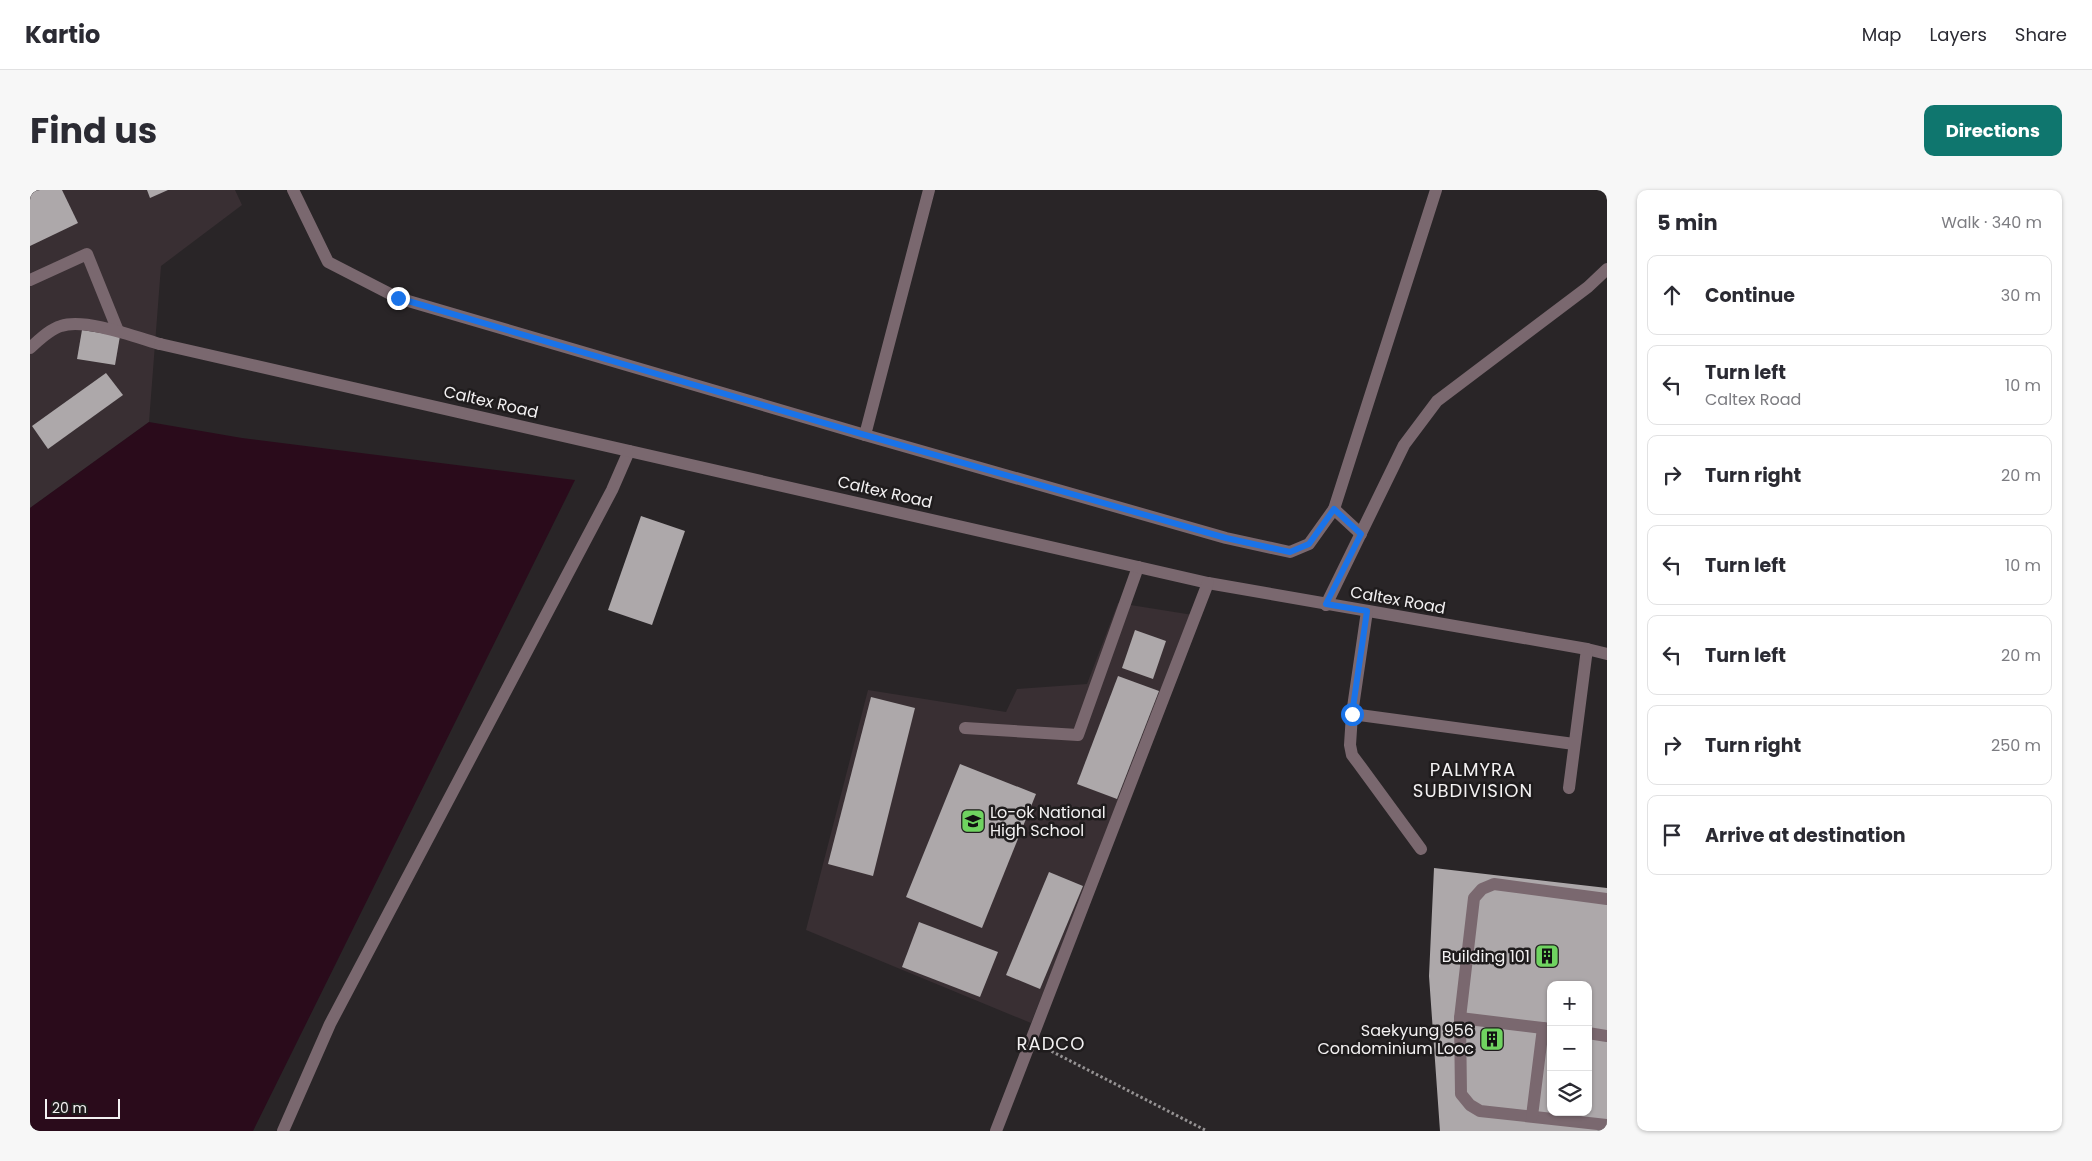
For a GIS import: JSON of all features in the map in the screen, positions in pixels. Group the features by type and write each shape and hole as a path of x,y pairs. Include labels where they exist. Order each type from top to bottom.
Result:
{"street":[{"path":"293,190 328,262 398,298 865,435 1226,538 1290,552 1309,544 1334,509 1436,190"},
{"path":"865,435 929,190"},
{"path":"30,280 87,254 118,331"},
{"path":"1326,604 1404,445 1437,402 1588,287 1607,270"},
{"name":"Caltex Road","path":"30,348 61,326 80,324 118,331 160,344 1208,583 1607,654"},
{"path":"283,1131 330,1024 612,490 629,451"},
{"path":"1334,509 1361,534"},
{"path":"965,728 1078,735 1138,567"},
{"path":"996,1131 1208,583"},
{"path":"1367,611 1352,714 1350,745 1352,755 1420,849"},
{"path":"1569,788 1587,649"},
{"path":"1352,714 1574,744"},
{"path":"1607,899 1494,884 1482,889 1474,898 1460,1018 1461,1094 1470,1105 1480,1111 1607,1125"},
{"path":"1460,1018 1547,1028 1532,1116"},
{"path":"1592,1034 1607,1036"}],"path":[{"path":"1031,1041 1206,1131"}],"shaded area":[{"path":"30,190 235,190 242,205 161,266 149,422 30,508"},
{"path":"149,422 242,438 575,480 253,1131 30,1131 30,508"},
{"name":"Lo-ok National High School","path":"1118,603 1193,615 1031,1023 806,930 868,690 1006,712 1017,689 1087,684"}],"building":[{"path":"30,190 62,190 78,223 30,246"},
{"path":"147,190 168,190 150,198"},
{"path":"82,330 120,336 115,365 77,359"},
{"path":"106,373 123,395 48,449 32,426"},
{"path":"641,516 685,531 652,625 608,610"},
{"path":"1135,630 1166,641 1153,679 1122,668"},
{"path":"1118,676 1159,691 1117,799 1077,784"},
{"path":"871,697 915,708 873,876 828,864"},
{"path":"960,764 1036,794 982,928 906,897"},
{"name":"Saekyung 956 Condominium Looc","path":"1434,868 1607,888 1607,1131 1440,1131 1429,976"},
{"path":"1049,872 1083,886 1040,989 1006,975"},
{"path":"919,922 998,952 980,997 902,967"}],"place":[{"name":"Lo-ok National High School","path":"973,821"},
{"name":"Building 101","path":"1547,956"},
{"name":"Saekyung 956 Condominium Looc","path":"1492,1039"}],"district":[{"name":"PALMYRA SUBDIVISION","path":"1473,779"},
{"name":"RADCO","path":"1051,1043"}],"route":[{"path":"398,298 865,435 1226,538 1290,552 1309,544 1334,509 1361,534 1326,604 1367,611 1352,714"}]}
